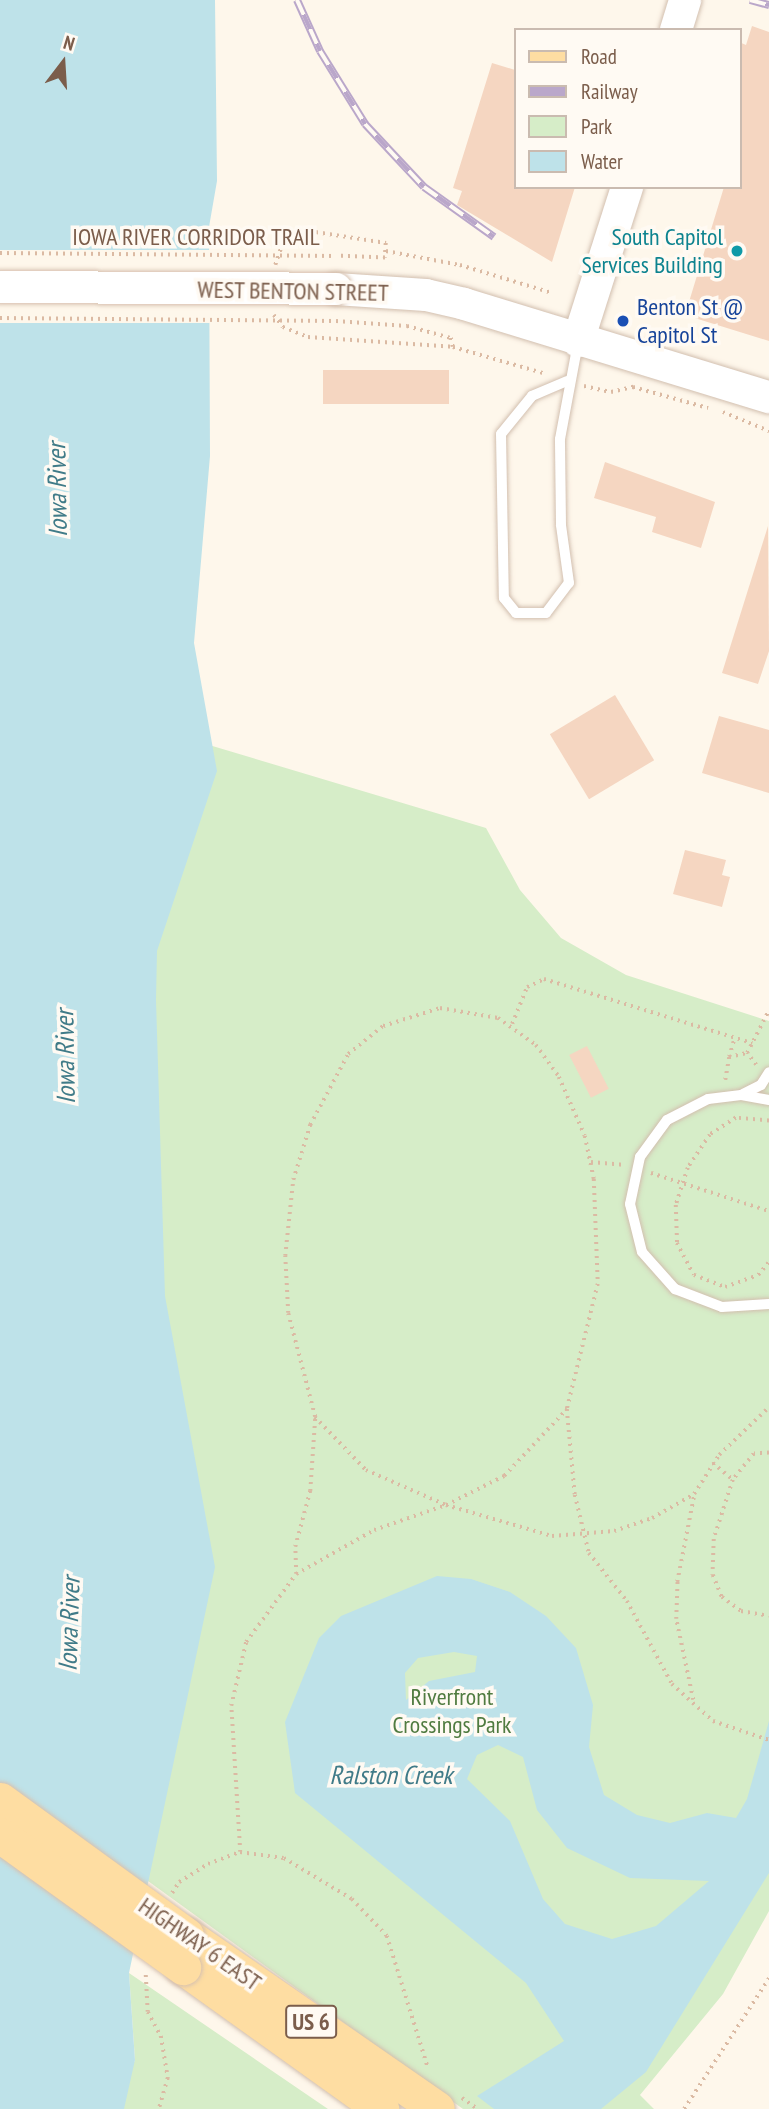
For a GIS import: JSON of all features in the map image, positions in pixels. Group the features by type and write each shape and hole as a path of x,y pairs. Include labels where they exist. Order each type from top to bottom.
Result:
{"main road":[{"name":"HIGHWAY 6 EAST","path":"0,1800 381,2109"},
{"name":"HIGHWAY 6 EAST","path":"0,1835 185,1951 444,2100"}],"street":[{"path":"677,28 685,0"},
{"path":"578,341 626,189"},
{"name":"WEST BENTON STREET","path":"0,287 336,289 426,295 769,397"}],"lane":[{"path":"567,381 532,396 501,434 504,598 516,613 546,613 569,583 561,525 560,439 567,381 578,341"},
{"path":"741,1095 761,1086 765,1070"},
{"path":"769,1100 741,1095 708,1099 667,1120 636,1169 630,1204 633,1229 657,1272 697,1301 722,1307 769,1304"}],"path":[{"name":"IOWA RIVER CORRIDOR TRAIL","path":"0,253 385,258 386,251 460,265 552,293"},
{"path":"0,318 336,321 407,326 451,338 453,347"},
{"path":"567,381 600,392 633,387 769,431"},
{"path":"512,1024 527,987 544,979 752,1044"},
{"path":"296,1574 295,1547 310,1491 315,1417 288,1313 285,1256 293,1180 323,1097 356,1046 401,1017 463,1009 512,1024 536,1045 559,1077 591,1162 600,1261 590,1332 567,1409 583,1534 598,1569 627,1601 672,1684 713,1721 769,1740"},
{"path":"729,1057 747,1053 769,1010"},
{"path":"725,1086 734,1038"},
{"path":"747,1053 765,1070"},
{"path":"769,1121 753,1116 726,1122 697,1152 682,1183 676,1205 677,1243 694,1275 725,1287 758,1275 769,1262"},
{"path":"591,1162 605,1159 769,1211"},
{"path":"694,1702 676,1619 677,1582 695,1494 713,1463 769,1407"},
{"path":"430,2074 387,1936 373,1916 303,1867 240,1852 231,1706 246,1642 296,1574 374,1530 446,1505 504,1476 567,1409"},
{"path":"315,1417 366,1470 446,1505 552,1536 583,1534 652,1518 695,1494"},
{"path":"769,1453 754,1454 733,1480 714,1539 713,1575 722,1597 741,1611 769,1616"},
{"path":"713,1463 733,1480"},
{"path":"684,2109 769,1978"},
{"path":"444,2100 478,2109"}],"green space":[{"name":"Riverfront Crossings Park","path":"189,739 486,828 520,890 561,938 626,975 769,1021 769,1911 723,1994 640,2095 654,2109 463,2109 119,1860 125,1027"},
{"path":"129,1973 328,2109 115,2109 135,2060"}],"water":[{"name":"Iowa River","path":"0,0 215,0 217,181 209,227 210,456 194,643 217,771 157,951 156,1000 165,1296 215,1567 129,1973 135,2060 124,2109 0,2109"},
{"name":"Ralston Creek","path":"437,1576 471,1579 510,1592 546,1616 576,1648 593,1705 589,1747 604,1795 637,1815 670,1823 707,1813 736,1818 747,1799 769,1721 769,1873 646,2072 601,2109 494,2109 477,2096 564,2041 526,1983 295,1793 285,1722 319,1638 341,1616","holes":["454,1652 477,1656 475,1672 429,1681 406,1700 405,1673 418,1658","498,1745 523,1757 537,1810 567,1848 630,1878 709,1881 656,1926 612,1939 565,1924 543,1899 510,1821 467,1779 477,1755"]}],"pier":[{"path":"0,250 213,250 213,323 0,323"}],"building":[{"name":"South Capitol Services Building","path":"752,26 769,32 769,341 685,315 723,189 741,189 741,43 746,45"},
{"path":"492,63 514,70 514,189 574,189 552,262 457,205 462,191 453,188"},
{"path":"323,370 449,370 449,404 323,404"},
{"path":"605,462 715,502 701,548 652,532 656,517 594,498"},
{"path":"768,526 769,651 758,684 722,673"},
{"path":"615,695 654,760 589,799 550,734"},
{"path":"719,716 769,730 769,793 702,773"},
{"path":"685,850 726,860 722,875 730,877 722,907 673,894"},
{"path":"587,1046 609,1089 591,1098 569,1055"}],"railway":[{"path":"297,0 320,51 365,124 424,187 494,237"},
{"path":"750,0 769,5"}],"place":[{"name":"South Capitol Services Building","path":"737,251"},
{"name":"Benton St @ Capitol St","path":"623,321"}]}
